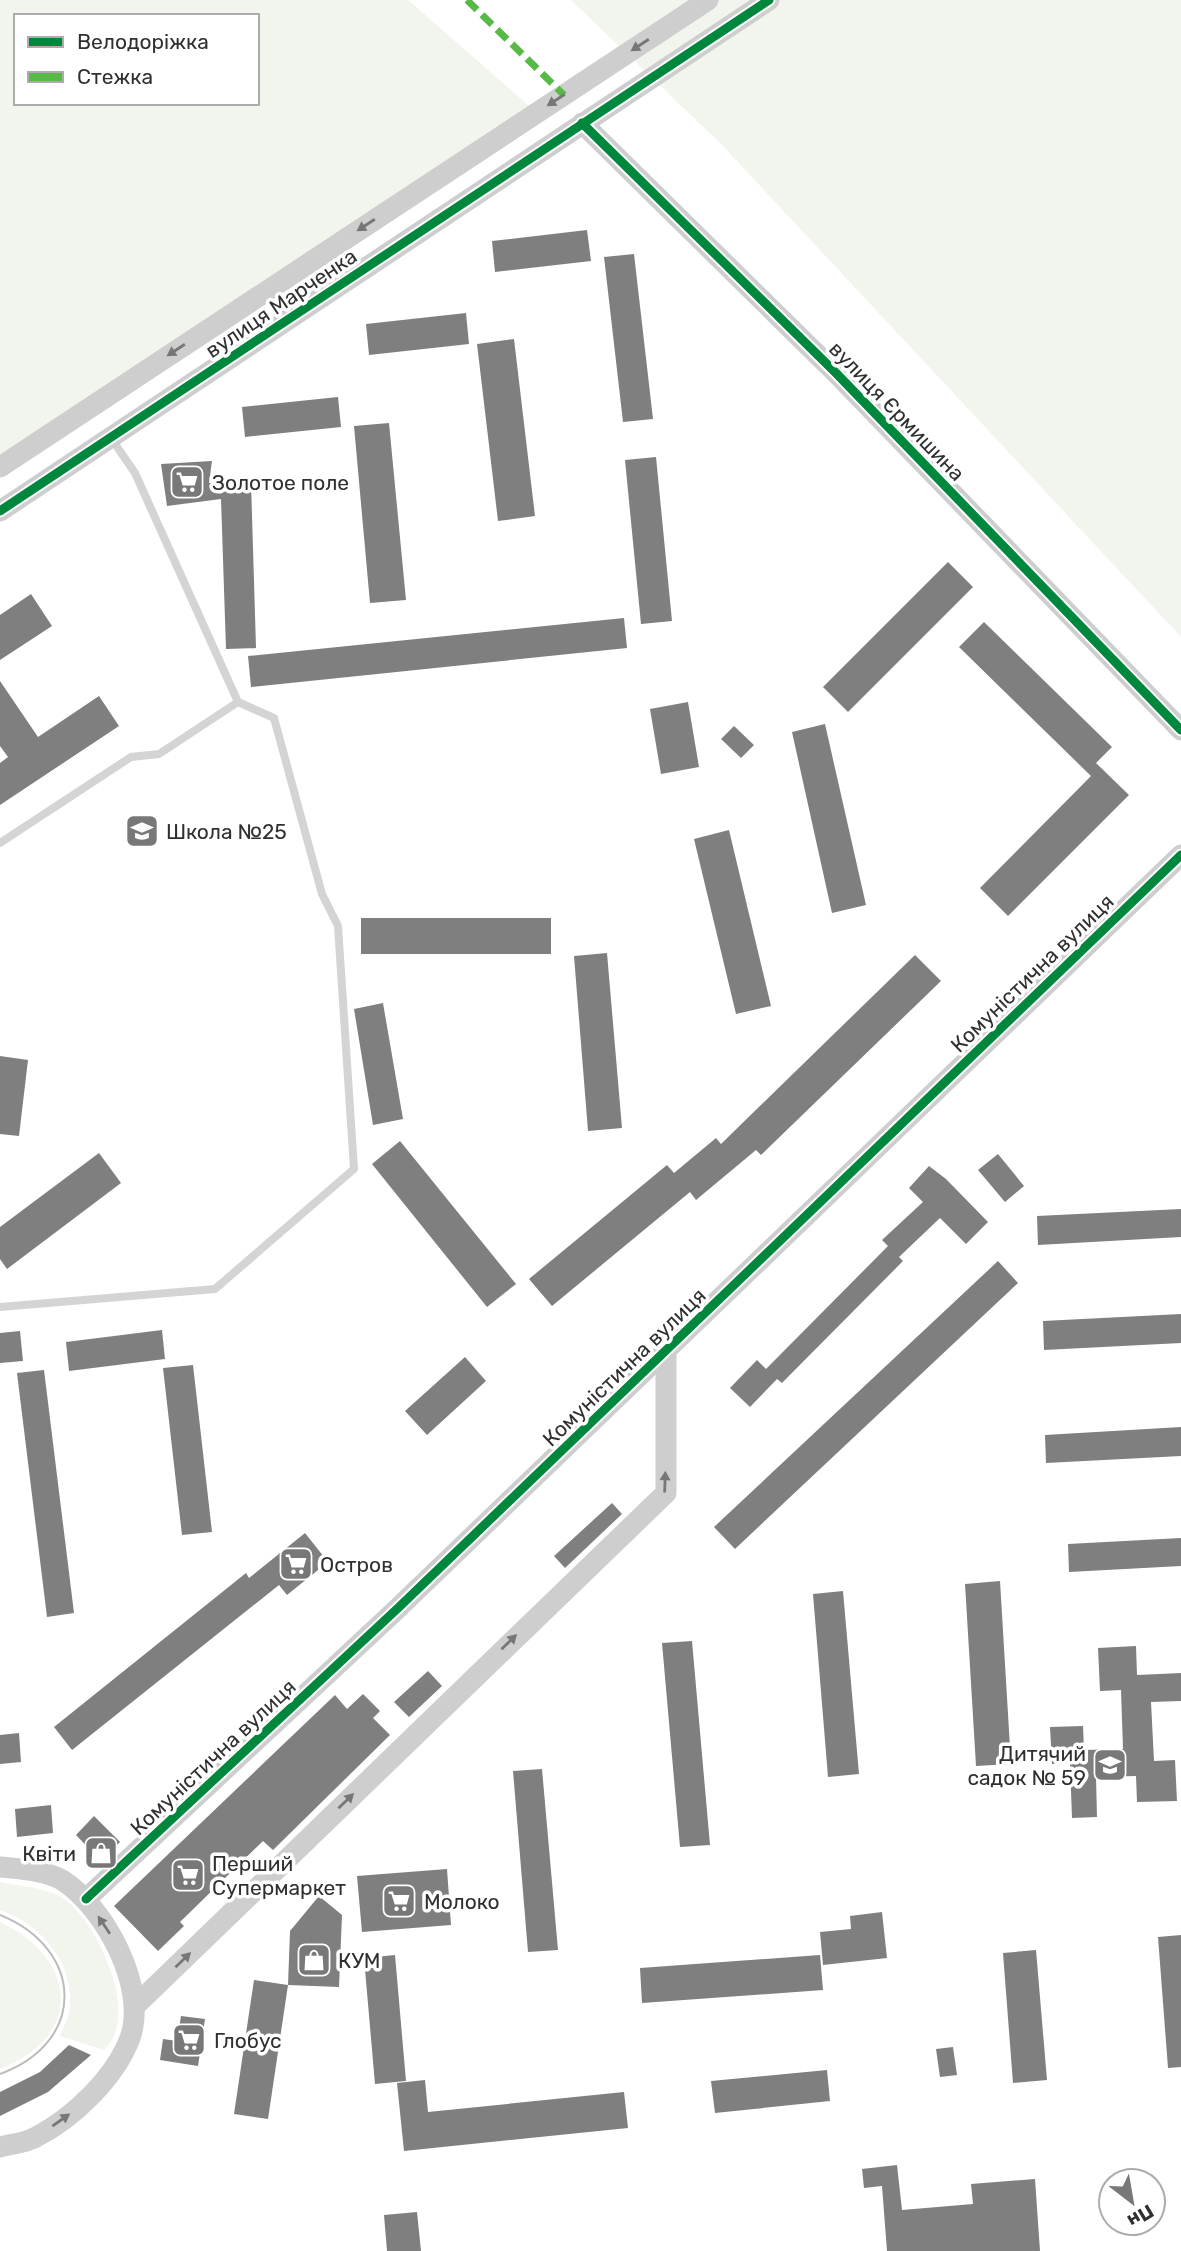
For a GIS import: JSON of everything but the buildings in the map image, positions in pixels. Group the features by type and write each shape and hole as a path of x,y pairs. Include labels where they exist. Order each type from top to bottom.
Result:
{"street":[{"name":"вулиця Марченка","path":"0,467 708,0"},
{"path":"613,62 626,67 632,76 633,89 769,0"},
{"path":"669,26 671,40 677,49 687,54"},
{"name":"вулиця Марченка","path":"0,512 633,89"},
{"name":"вулиця Єрмишина","path":"582,123 836,373 1181,730"},
{"name":"Комуністична вулиця","path":"86,1899 397,1609 666,1351 800,1218 1181,855"},
{"name":"Комуністична вулиця","path":"135,2007 666,1493 666,1351"},
{"path":"0,1867 60,1879 86,1899 115,1942 126,1970 135,2007 130,2037 114,2068 106,2077 70,2113 34,2138 0,2147"}],"lane":[{"path":"0,1307 215,1289 354,1169 338,926 322,894 274,718 238,702 135,473 111,437"},
{"path":"0,843 131,757 159,754 238,702"}],"shaded area":[{"path":"0,0 408,0 529,106 0,456"},
{"path":"571,0 1181,0 1181,637 721,144"},
{"path":"0,1882 44,1890 60,1896 79,1913 91,1930 103,1951 117,1995 118,2016 114,2035 104,2050 60,2036 70,2009 66,1974 60,1959 41,1935 15,1916 0,1910"},
{"path":"0,1922 26,1937 44,1956 56,1976 61,1997 58,2017 47,2037 28,2055 0,2069"}],"tram line":[{"path":"0,1915 28,1930 48,1950 60,1972 64,1995 61,2019 49,2040 29,2059 0,2074"}],"marked path":[{"path":"467,0 564,95"}],"cycle path":[{"path":"0,511 769,0"},
{"path":"582,123 836,373 1181,730"},
{"path":"86,1899 397,1609 1181,855"}],"place":[{"name":"Золотое поле","path":"187,482"},
{"name":"Школа №25","path":"142,831"},
{"name":"Остров","path":"296,1564"},
{"name":"Дитячий садок № 59","path":"1110,1765"},
{"name":"Квіти","path":"101,1853"},
{"name":"Перший Супермаркет","path":"188,1875"},
{"name":"Молоко","path":"399,1901"},
{"name":"КУМ","path":"314,1960"},
{"name":"Глобус","path":"189,2040"}]}
